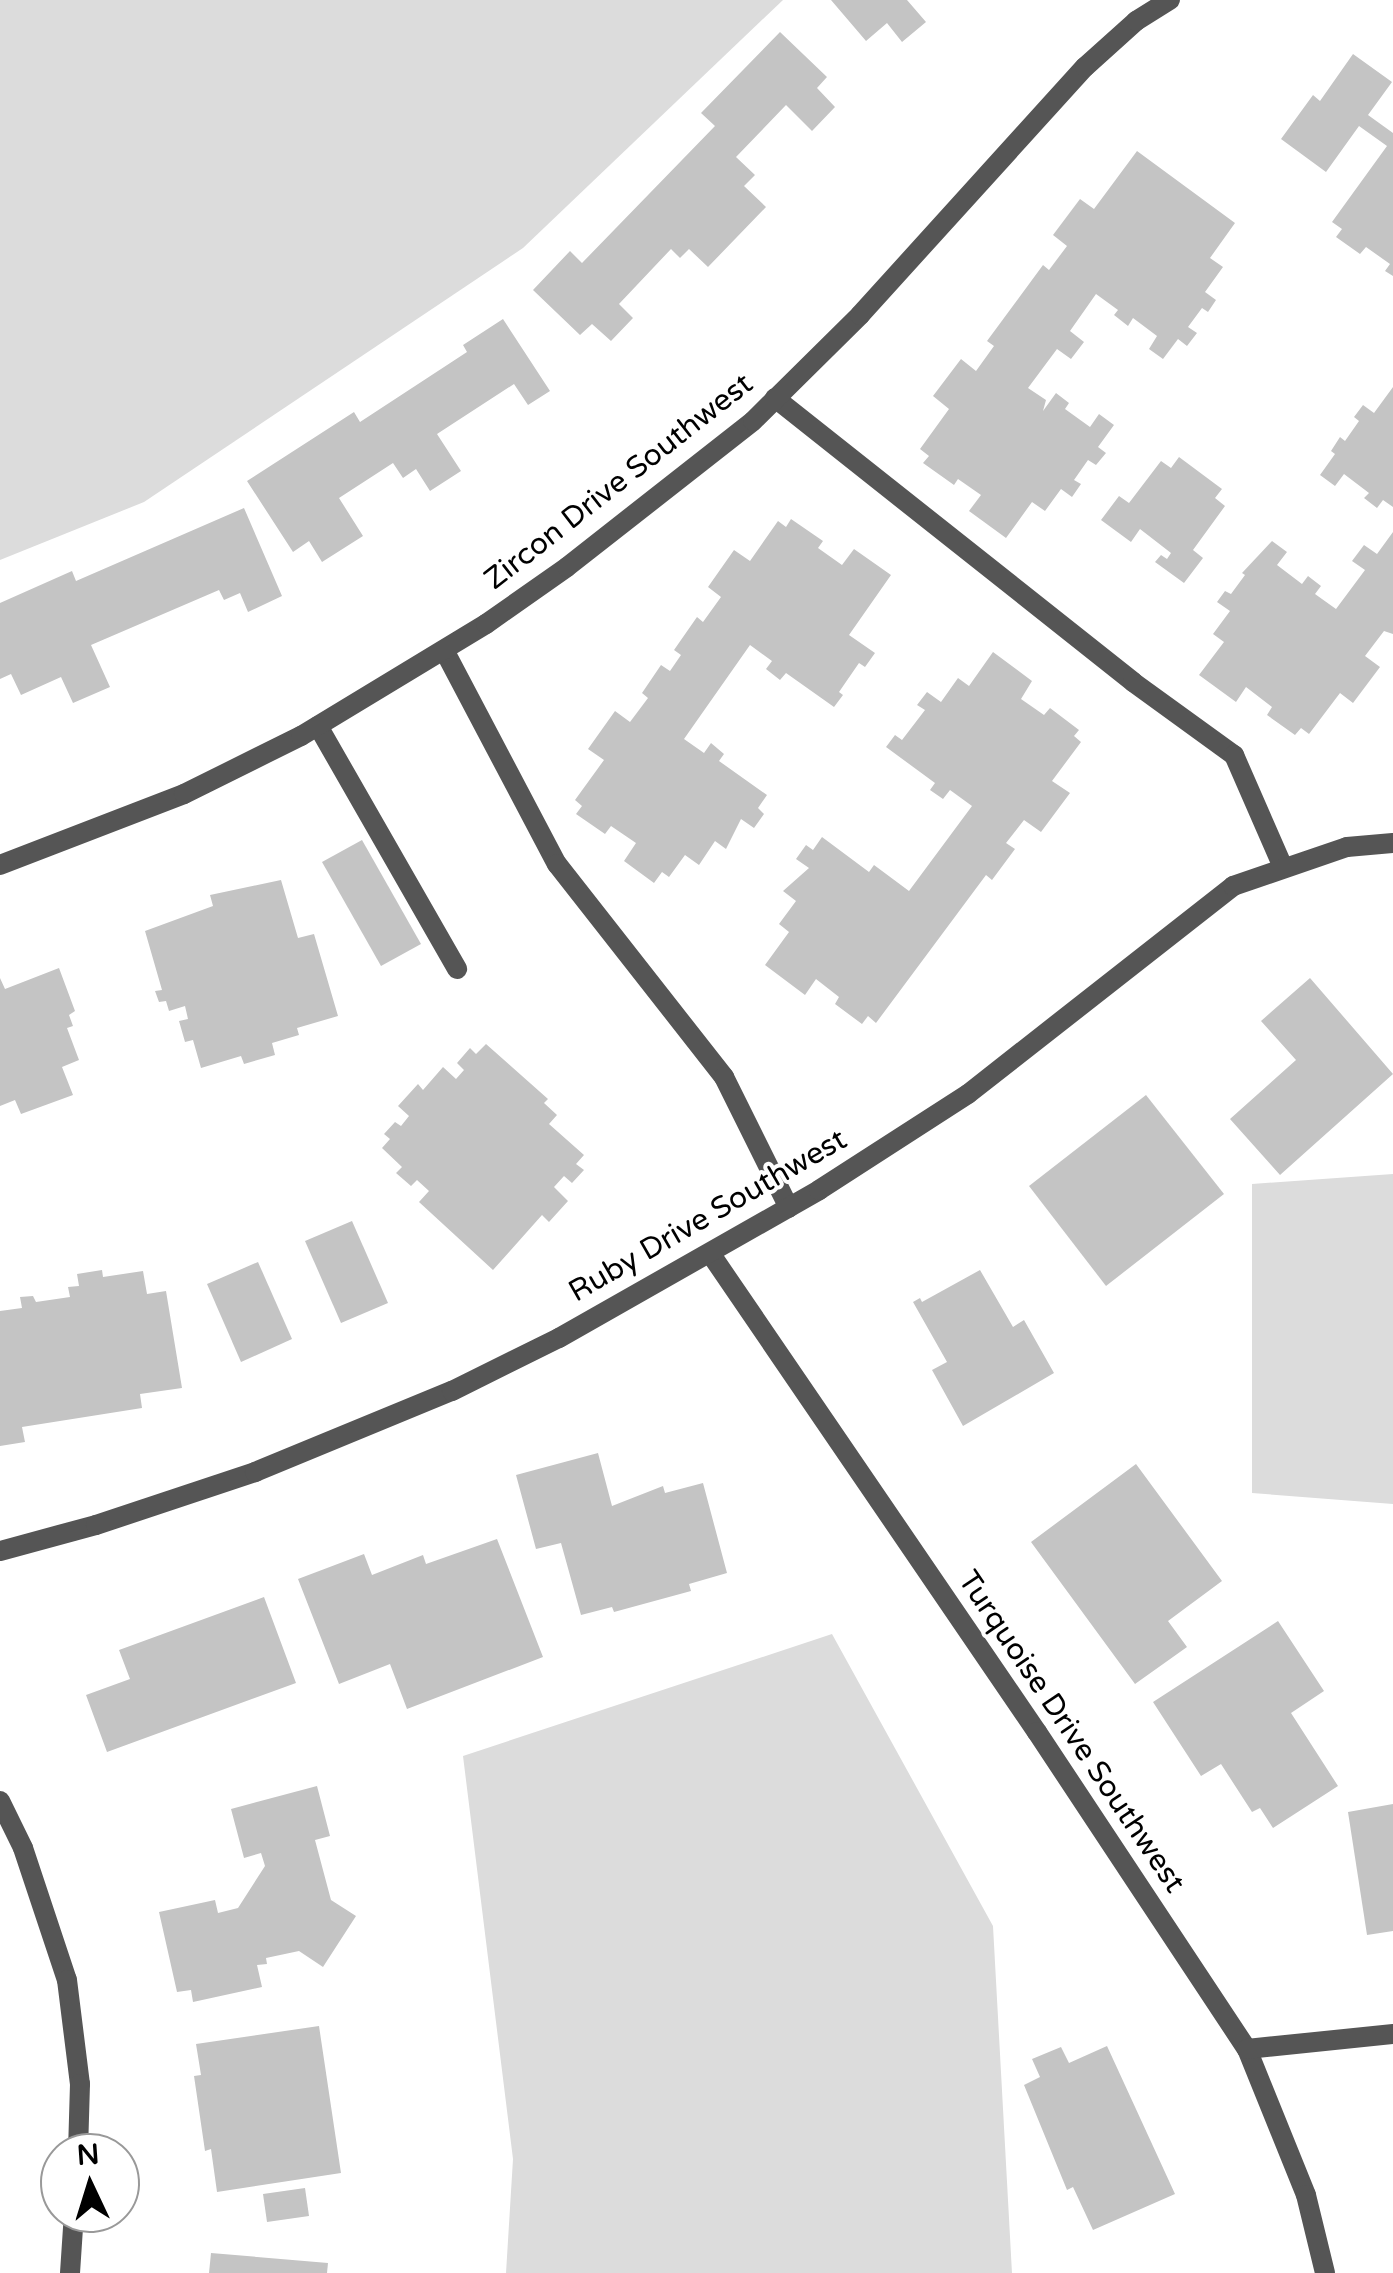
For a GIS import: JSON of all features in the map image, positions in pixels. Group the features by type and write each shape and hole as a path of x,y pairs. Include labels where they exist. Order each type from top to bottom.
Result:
{"street":[{"name":"Zircon Drive Southwest","path":"0,865 184,794 318,726 444,650 567,567 775,398 860,315 1085,67 1136,20 1170,0"},
{"path":"775,398 1133,682 1234,755 1284,867"},
{"path":"444,650 557,864 724,1077 789,1208"},
{"path":"318,726 457,969"},
{"name":"Ruby Drive Southwest","path":"0,1550 96,1525 351,1435 559,1338 789,1208 968,1094 1233,886 1346,847 1393,843"},
{"name":"Turquoise Drive Southwest","path":"710,1253 1037,1732 1247,2049 1306,2195 1325,2273"},
{"path":"0,1801 23,1848 67,1980 80,2084 79,2133"},
{"path":"1247,2049 1393,2034"},
{"path":"70,2273 73,2233"}],"shaded area":[{"path":"0,0 783,0 523,248 144,502 0,560"},
{"path":"1393,1174 1393,1504 1252,1493 1252,1184"},
{"path":"832,1634 993,1926 1012,2273 506,2273 513,2159 463,1756"}],"building":[{"path":"831,0 907,0 926,22 902,42 887,23 866,41"},
{"path":"780,32 827,77 817,88 835,107 812,131 786,105 736,157 755,175 744,186 766,207 708,267 689,249 680,258 671,249 619,304 633,318 611,341 592,324 580,335 533,290 570,251 582,263 715,126 701,113"},
{"path":"1353,54 1392,82 1368,115 1393,133 1393,276 1385,271 1390,264 1366,247 1360,254 1336,237 1342,229 1332,222 1387,146 1359,126 1326,172 1281,139 1313,95 1320,101"},
{"path":"1137,151 1235,223 1210,258 1223,267 1205,292 1216,300 1208,312 1202,308 1188,327 1197,333 1187,346 1178,339 1163,359 1149,349 1157,336 1133,318 1128,326 1114,315 1118,310 1096,294 1070,331 1084,342 1071,359 1057,349 1028,388 1046,400 1043,411 1056,393 1069,403 1065,409 1090,427 1099,414 1114,425 1098,447 1106,453 1096,465 1088,460 1074,480 1081,484 1072,497 1061,489 1045,511 1032,502 1006,538 969,511 981,495 958,479 954,485 923,463 929,456 920,449 949,409 933,396 961,359 976,371 994,346 987,341 1043,265 1049,270 1067,246 1053,235 1080,199 1094,209"},
{"path":"503,319 550,391 528,405 514,384 437,434 461,471 430,491 416,469 403,478 393,463 339,498 363,536 322,562 309,541 293,552 247,481 354,412 360,422 467,352 463,345"},
{"path":"1393,387 1393,507 1383,500 1377,508 1364,498 1369,493 1344,474 1335,486 1320,475 1335,454 1331,451 1340,437 1345,441 1359,421 1354,417 1363,405 1374,413"},
{"path":"1179,457 1222,489 1215,498 1225,506 1193,550 1203,558 1184,583 1155,562 1161,555 1167,559 1171,553 1140,529 1131,542 1101,520 1119,496 1129,503 1161,461 1171,468"},
{"path":"244,508 282,596 248,612 240,593 224,600 219,590 91,645 110,687 73,703 61,677 21,695 11,674 0,679 0,603 72,571 76,581"},
{"path":"791,519 823,541 818,548 842,565 854,549 891,575 849,635 875,653 865,667 859,663 839,692 843,695 834,707 786,673 780,680 766,669 772,661 750,645 684,739 704,753 711,743 724,754 719,761 767,795 758,808 764,814 754,828 741,819 726,849 715,841 699,865 685,855 669,877 662,872 654,883 624,861 636,843 611,826 605,834 576,814 582,806 575,800 604,760 588,749 615,711 630,722 648,698 642,693 661,665 670,671 681,655 674,650 697,617 703,622 721,597 708,587 734,550 750,561 778,521 786,527"},
{"path":"1393,532 1393,634 1384,631 1365,656 1380,667 1353,703 1340,693 1309,734 1301,728 1295,735 1267,715 1272,707 1246,687 1236,702 1199,675 1224,642 1213,634 1230,611 1217,602 1225,591 1231,594 1245,575 1242,573 1272,541 1287,552 1277,565 1302,584 1308,576 1321,586 1315,594 1336,609 1365,570 1352,561 1364,545 1377,554"},
{"path":"993,652 1032,681 1021,699 1044,715 1050,708 1079,730 1074,736 1081,742 1052,781 1070,793 1041,832 1024,820 1006,843 1015,849 992,880 986,875 876,1023 868,1016 862,1024 835,1004 839,997 816,979 805,995 765,965 789,932 779,924 796,901 783,891 809,868 796,859 806,845 813,850 822,837 869,872 874,865 909,891 972,806 950,790 943,799 930,790 935,783 886,747 895,735 902,740 925,710 917,705 927,692 941,702 958,678 969,686"},
{"path":"362,840 421,944 381,966 322,862"},
{"path":"281,880 298,938 314,934 338,1016 297,1028 299,1035 272,1043 275,1055 244,1064 241,1056 201,1068 193,1040 185,1042 179,1021 188,1019 185,1006 169,1011 166,1001 159,1002 155,991 162,990 145,931 213,906 210,895"},
{"path":"59,968 75,1011 69,1015 73,1026 67,1028 79,1060 62,1067 73,1095 21,1114 15,1100 0,1106 0,978 5,989"},
{"path":"1310,978 1393,1074 1280,1175 1230,1119 1296,1060 1261,1021"},
{"path":"486,1044 548,1099 544,1103 557,1115 549,1124 584,1155 576,1164 584,1170 572,1183 564,1176 554,1187 568,1201 549,1222 542,1215 493,1270 419,1202 429,1191 417,1180 411,1186 396,1173 402,1167 382,1148 390,1139 384,1134 395,1122 401,1126 409,1116 398,1106 418,1084 423,1090 443,1067 456,1079 464,1070 457,1063 470,1048 476,1054"},
{"path":"1146,1095 1224,1194 1106,1286 1029,1186"},
{"path":"352,1221 388,1303 341,1323 305,1241"},
{"path":"258,1262 292,1339 241,1362 207,1284"},
{"path":"102,1270 103,1277 143,1271 147,1294 166,1291 182,1388 140,1394 142,1408 22,1427 25,1442 0,1446 0,1311 22,1308 20,1297 33,1296 36,1302 70,1297 68,1287 79,1286 77,1274"},
{"path":"980,1270 1013,1327 1024,1320 1054,1373 963,1426 932,1370 947,1362 913,1302 920,1298 922,1302"},
{"path":"598,1453 612,1506 663,1486 665,1493 703,1483 727,1573 689,1584 691,1591 614,1612 612,1607 581,1615 561,1543 536,1549 516,1475"},
{"path":"1136,1464 1222,1581 1168,1621 1187,1647 1135,1684 1031,1542"},
{"path":"497,1539 543,1657 407,1709 390,1664 339,1684 298,1579 364,1554 372,1575 423,1555 426,1564"},
{"path":"264,1597 296,1683 107,1752 86,1695 130,1679 119,1650"},
{"path":"1278,1621 1324,1691 1291,1713 1338,1786 1273,1828 1260,1808 1252,1812 1221,1764 1201,1776 1153,1702"},
{"path":"317,1786 330,1836 315,1840 331,1900 356,1916 323,1967 299,1951 266,1958 267,1964 257,1965 262,1987 193,2002 191,1990 177,1992 159,1912 215,1900 218,1913 238,1908 265,1866 261,1853 244,1858 231,1809"},
{"path":"1393,1804 1393,1931 1367,1935 1348,1812"},
{"path":"319,2026 341,2173 217,2192 211,2149 205,2151 194,2076 201,2075 196,2044"},
{"path":"1107,2046 1175,2194 1093,2230 1073,2187 1067,2190 1024,2085 1040,2077 1032,2059 1061,2047 1069,2063"},
{"path":"305,2188 309,2216 267,2222 263,2194"},
{"path":"211,2253 328,2263 327,2273 209,2273"}]}
